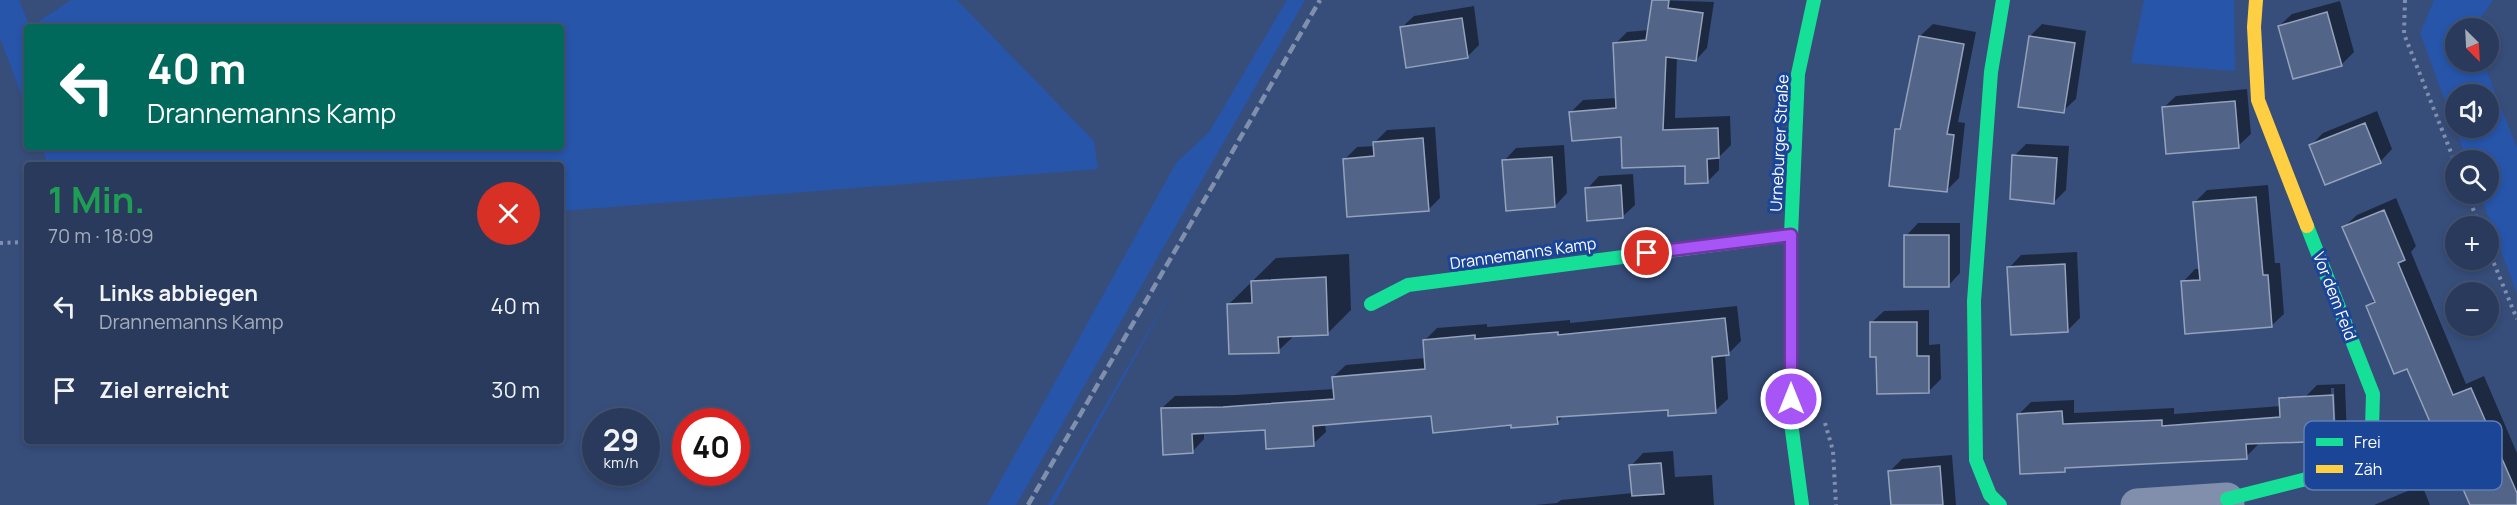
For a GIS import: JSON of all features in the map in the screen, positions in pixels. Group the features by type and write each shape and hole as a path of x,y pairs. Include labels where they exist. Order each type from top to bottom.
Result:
{"street":[{"name":"Urneburger Straße","path":"1802,505 1791,423 1791,235 1798,74 1814,0"},
{"path":"2000,505 1990,495 1976,460 1974,301 1991,72 2003,0"},
{"name":"Vor dem Feld","path":"2256,0 2254,27 2258,100 2373,394 2372,421"},
{"name":"Drannemanns Kamp","path":"1371,304 1408,285 1791,235"},
{"name":"Vor dem Feld","path":"2137,505 2227,502 2304,481"}],"path":[{"path":"2405,0 2404,33 2450,150"},
{"path":"0,243 24,242"},
{"path":"2497,270 2517,319"}],"shaded area":[{"path":"0,0 19,0 29,24 24,24 24,101 0,38"},
{"path":"71,0 957,0 1094,141 1098,169 564,211 564,162 47,162 43,150 564,150 564,24 35,24"},
{"path":"1287,0 1305,0 1016,505 987,505 1176,163 1209,132"},
{"path":"2144,0 2234,0 2235,71 2131,63"},
{"path":"2434,0 2493,0 2481,18 2445,18 2445,72 2487,72 2492,84 2445,84 2445,101 2420,33"},
{"path":"2499,102 2517,148 2517,294 2499,245 2499,216 2488,216 2484,204 2499,204 2499,150 2463,150 2459,138 2499,138"},
{"path":"1183,271 1053,505 1048,505"}],"building":[{"path":"1652,0 1669,0 1668,8 1703,13 1696,61 1666,57 1663,130 1718,128 1719,158 1707,159 1708,183 1685,184 1685,166 1622,168 1621,137 1572,141 1569,112 1616,108 1613,43 1646,40"},
{"path":"2327,12 2342,66 2293,79 2278,26"},
{"path":"1462,18 1468,58 1406,68 1400,27"},
{"path":"1919,36 1964,44 1947,134 1954,135 1947,192 1889,186 1895,129 1900,129"},
{"path":"2029,36 2075,43 2064,113 2018,107"},
{"path":"2235,101 2239,148 2166,154 2162,107"},
{"path":"2365,123 2381,163 2325,185 2309,145"},
{"path":"1423,138 1429,211 1347,217 1343,159 1374,156 1373,142"},
{"path":"2012,155 2057,158 2054,204 2010,199"},
{"path":"1552,157 1555,207 1506,211 1502,160"},
{"path":"1621,185 1623,218 1587,221 1585,188"},
{"path":"2256,197 2263,275 2268,275 2272,327 2185,334 2181,281 2200,280 2193,202"},
{"path":"2384,210 2405,260 2398,263 2453,395 2471,388 2485,421 2430,421 2407,369 2394,374 2366,306 2375,302 2342,227"},
{"path":"1904,235 1949,235 1949,287 1904,287"},
{"path":"2065,264 2068,332 2011,335 2007,267"},
{"path":"1326,277 1328,335 1278,337 1279,353 1229,354 1227,304 1252,303 1251,281"},
{"path":"1725,318 1729,355 1712,357 1716,413 1668,416 1668,410 1557,417 1558,424 1511,428 1511,425 1433,433 1431,416 1313,426 1314,446 1266,449 1265,430 1192,434 1193,453 1163,455 1161,408 1223,407 1334,399 1332,377 1425,369 1423,340 1475,335 1475,339 1558,332 1558,335"},
{"path":"1870,322 1917,322 1917,356 1929,356 1929,393 1877,394 1876,357 1870,357"},
{"path":"2333,395 2334,421 2304,421 2304,442 2246,444 2247,459 2065,468 2065,472 2020,474 2017,414 2062,411 2063,424 2162,420 2162,426 2280,417 2279,398"},
{"path":"2502,459 2517,493 2517,505 2470,505 2463,490 2502,490"},
{"path":"1661,463 1664,494 1632,496 1629,465"},
{"path":"1940,466 1943,505 1891,505 1888,471"}],"railway":[{"path":"1028,505 1320,0"}],"traffic: fast":[{"path":"1802,505 1791,423 1791,235 1798,74 1814,0"},
{"path":"2000,505 1990,495 1976,460 1974,301 1991,72 2003,0"},
{"path":"2307,226 2373,394 2372,421"},
{"path":"1371,304 1408,285 1791,235"},
{"path":"2227,499 2304,480"}],"traffic: slow":[{"path":"2256,0 2254,27 2258,100 2307,226"}],"route":[{"path":"1647,253 1791,235 1791,399"}]}
